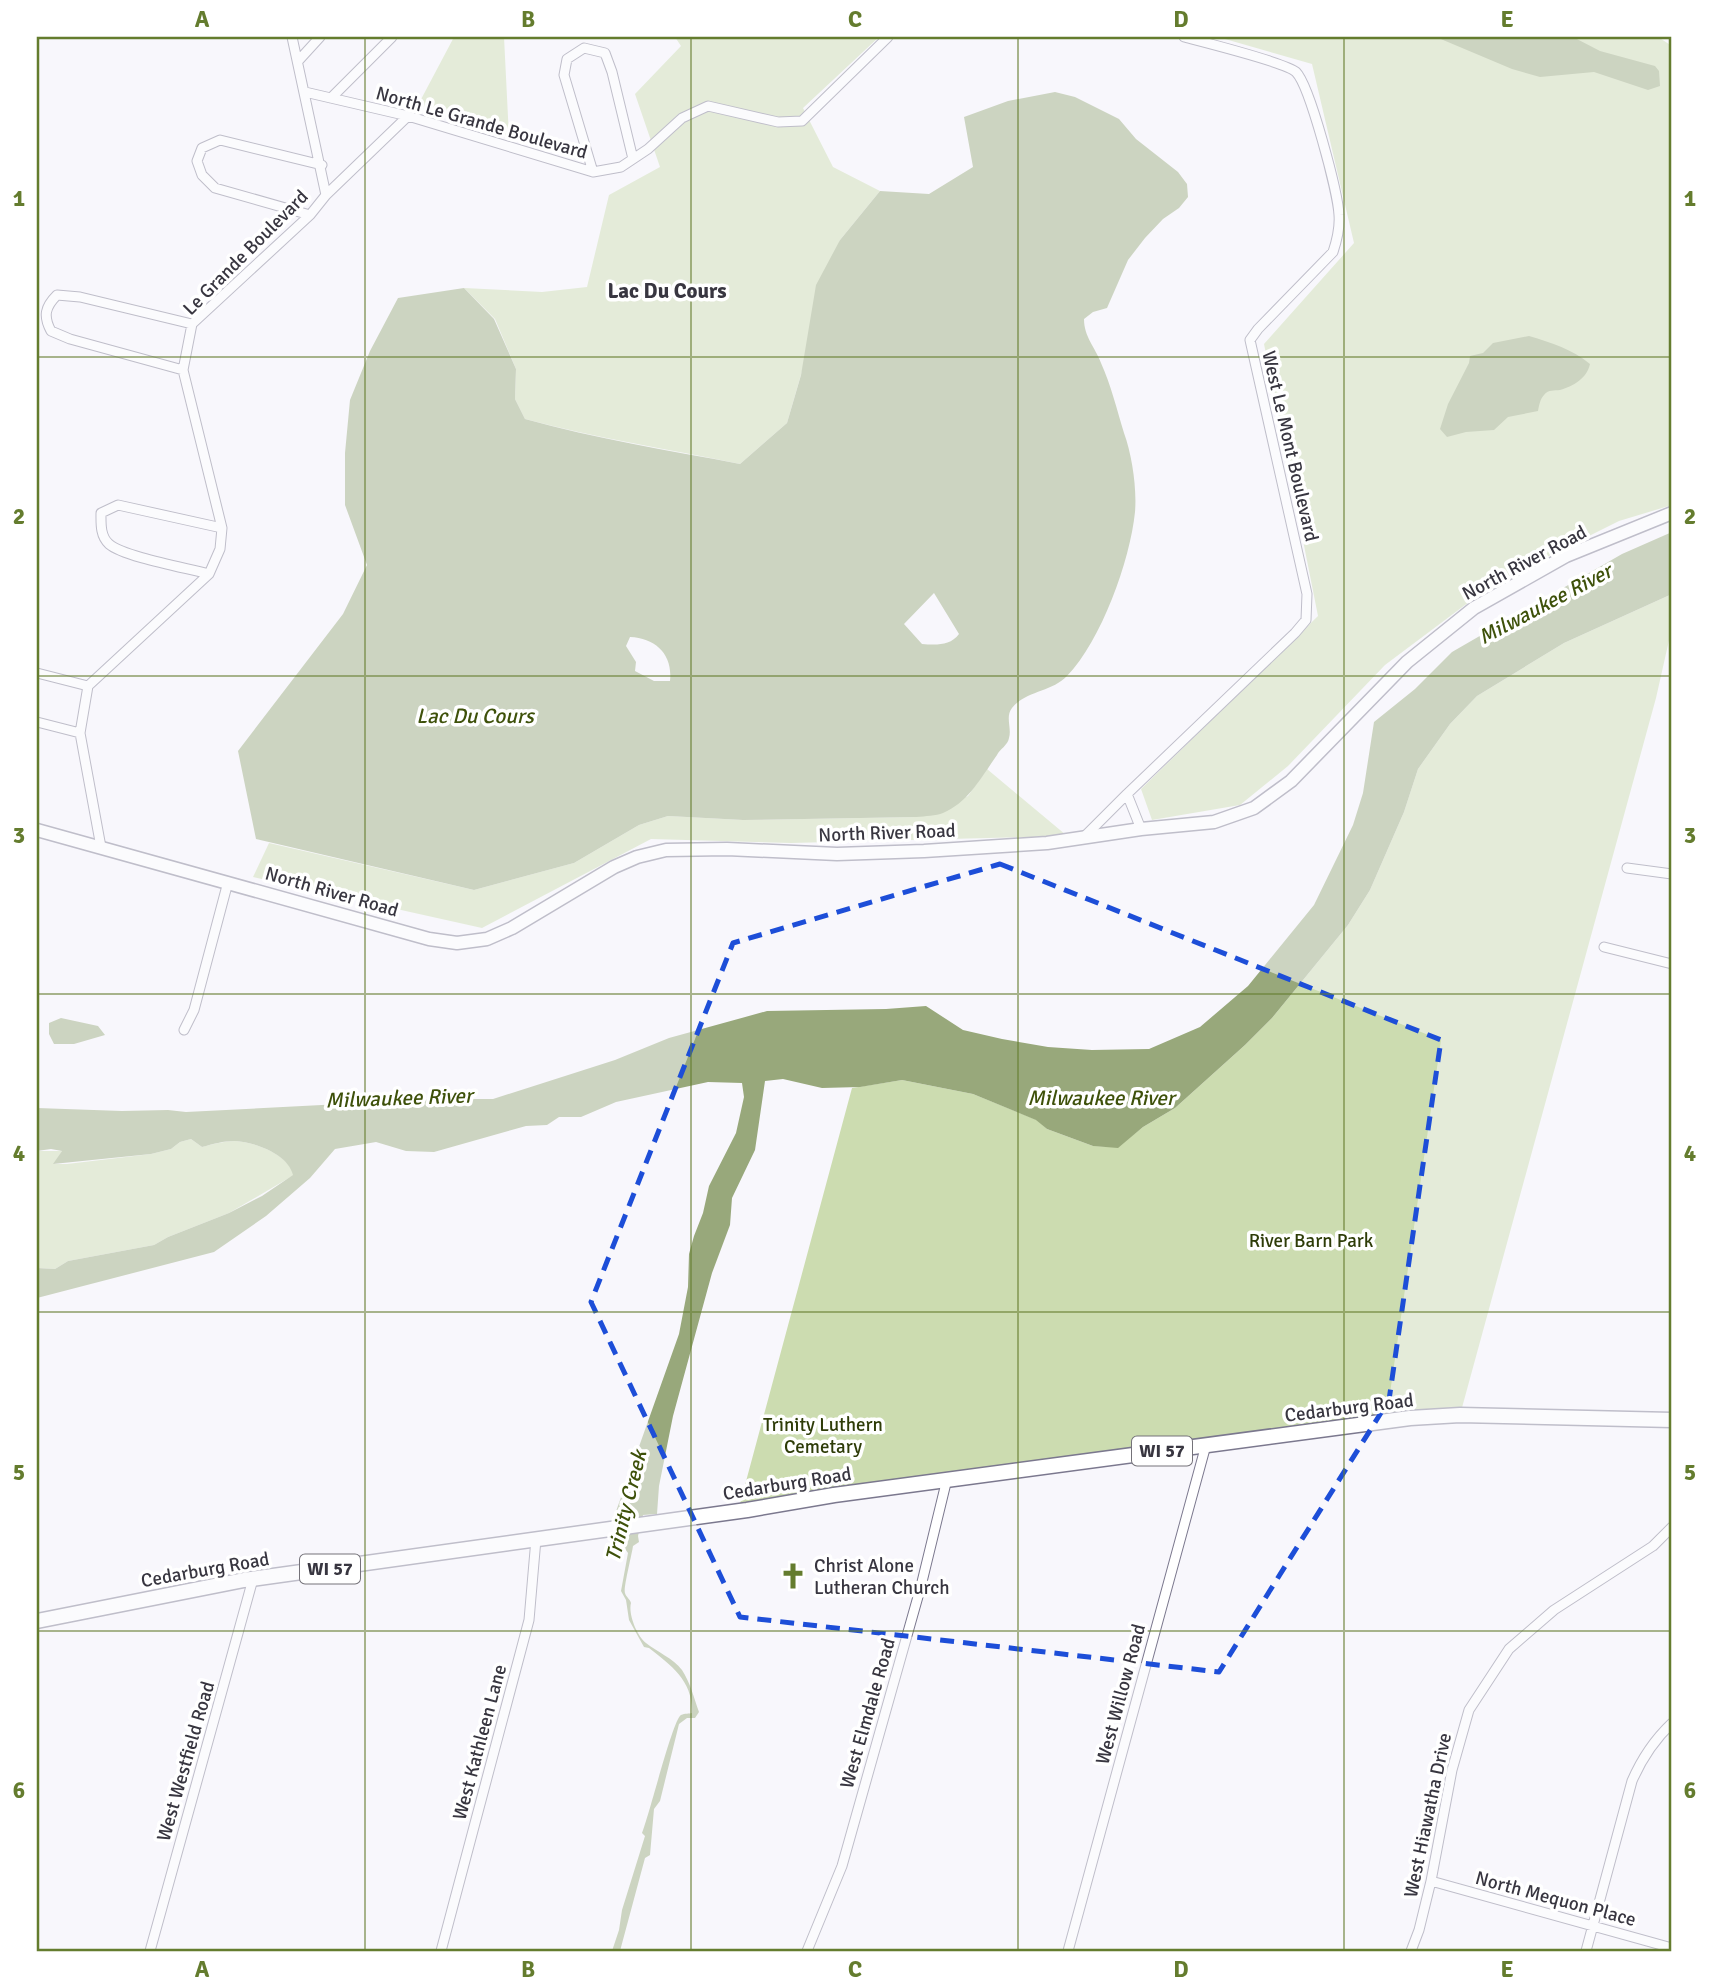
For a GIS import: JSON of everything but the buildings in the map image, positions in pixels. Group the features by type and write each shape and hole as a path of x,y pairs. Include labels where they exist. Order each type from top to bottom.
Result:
{"main road":[{"name":"Cedarburg Road","path":"37,1621 253,1579 947,1479 1410,1418 1460,1415 1672,1420"}],"street":[{"path":"292,37 322,165 326,195"},
{"path":"299,60 320,37"},
{"path":"331,98 392,37"},
{"name":"North Le Grande Boulevard","path":"305,92 408,116 593,172 621,167 648,149 682,118 708,106 778,122 802,121 888,37"},
{"name":"West Le Mont Boulevard","path":"1084,837 1306,620 1307,594 1250,340 1333,252 1339,236 1339,214 1317,122 1306,88 1295,71 1184,37"},
{"path":"593,172 564,75 567,59 584,48 605,53 633,159"},
{"name":"Le Grande Boulevard","path":"88,686 209,574 220,549 222,528 183,370 192,324 310,215 326,195 408,116"},
{"path":"310,215 215,188 202,175 197,161 202,148 220,140 322,165"},
{"path":"183,370 70,339 51,331 45,320 48,305 57,295 80,297 192,324"},
{"path":"209,574 125,552 108,543 101,529 102,513 118,505 222,528"},
{"name":"North River Road","path":"37,830 429,939 457,943 487,939 512,928 614,867 653,852 698,849 798,854 1007,847 1214,822 1254,808 1290,781 1407,662 1474,608 1566,556 1672,513"},
{"path":"37,673 88,686 80,733 101,847"},
{"path":"37,722 80,733"},
{"path":"1127,794 1141,829"},
{"path":"1627,868 1672,874"},
{"path":"184,1030 194,1010 228,882"},
{"path":"1604,947 1672,964"},
{"name":"West Willow Road","path":"1068,1951 1206,1445"},
{"name":"West Elmdale Road","path":"807,1951 842,1867 921,1586 947,1479"},
{"name":"West Hiawatha Drive","path":"1411,1951 1431,1881 1452,1770 1469,1710 1508,1649 1554,1610 1653,1546 1672,1527"},
{"name":"West Kathleen Lane","path":"442,1951 529,1620 536,1539"},
{"name":"West Westfield Road","path":"150,1951 253,1579"},
{"path":"1586,1951 1632,1781 1643,1757 1659,1735 1672,1723"},
{"name":"North Mequon Place","path":"1431,1881 1672,1948"}],"highlighted area":[{"path":"1000,864 1441,1040 1389,1400 1219,1672 740,1617 591,1302 733,943"}],"green space":[{"path":"454,37 504,37 509,137 418,105"},
{"path":"675,37 879,37 803,108 833,167 880,191 840,240 787,423 740,464 605,438 525,419 515,399 516,369 495,319 464,288 542,292 587,287 609,195 660,167 635,94 681,46"},
{"path":"1218,37 1658,37 1672,46 1672,505 1619,521 1493,584 1385,665 1288,766 1240,805 1152,820 1141,789 1318,616 1264,344 1354,243 1312,64"},
{"name":"River Barn Park","path":"1672,594 1672,627 1656,698 1460,1415 738,1511 852,1088 902,1080 973,1094 1037,1120 1047,1129 1093,1146 1118,1147 1143,1127 1175,1108 1245,1045 1272,1018 1348,925 1370,890 1404,812 1418,769 1450,724 1477,696 1564,643"},
{"path":"987,769 1066,835 1071,836 791,843 651,839 482,928 253,877 269,843 474,890 574,863 639,825 668,816 743,820 917,817 968,796"},
{"path":"191,1139 202,1147 235,1141 270,1150 285,1161 294,1175 229,1213 154,1245 68,1261 55,1269 37,1268 37,1151 62,1151 54,1164 67,1164 151,1154 171,1149 180,1142"}],"water":[{"path":"1436,37 1573,37 1600,51 1655,66 1659,71 1660,86 1648,90 1594,72 1540,77 1512,69"},
{"name":"Lac Du Cours","path":"1055,92 1075,97 1119,119 1136,139 1178,172 1187,184 1188,197 1179,208 1163,219 1128,260 1107,308 1093,312 1084,319 1088,337 1105,371 1114,398 1135,482 1132,532 1112,599 1091,642 1067,676 1017,702 1012,708 1009,715 1010,734 1006,745 968,795 943,813 917,817 743,820 668,816 639,825 574,863 474,890 256,839 238,751 343,614 367,565 345,505 345,453 350,400 370,351 398,298 464,288 494,319 516,369 515,399 525,419 605,438 740,464 787,423 801,375 816,285 840,240 880,191 929,194 973,167 964,117 1008,101","holes":["934,593 959,634 947,643 922,644 904,624","630,637 648,641 661,650 669,663 670,681 654,681 635,671 636,662 626,646"]},
{"path":"1529,336 1576,354 1590,364 1586,373 1570,386 1546,393 1538,411 1508,417 1494,430 1466,432 1447,437 1440,429 1448,404 1470,356 1483,353 1493,343"},
{"name":"Milwaukee River","path":"1672,532 1672,594 1564,643 1477,696 1450,724 1418,769 1404,812 1370,890 1348,925 1272,1018 1245,1045 1175,1108 1143,1127 1118,1148 1093,1146 1047,1129 1036,1120 973,1094 902,1080 860,1087 822,1088 783,1079 765,1081 755,1150 732,1198 730,1225 712,1273 673,1416 659,1486 657,1514 643,1515 639,1542 633,1546 625,1585 625,1593 631,1603 632,1619 639,1635 682,1670 699,1712 695,1718 687,1718 679,1724 660,1801 654,1809 650,1855 645,1858 620,1951 612,1951 645,1836 642,1833 667,1750 681,1715 692,1713 689,1692 680,1675 666,1661 644,1647 629,1620 626,1600 621,1591 628,1553 623,1546 634,1516 614,1517 679,1334 688,1287 689,1254 709,1186 736,1133 744,1097 742,1083 708,1082 616,1102 581,1117 559,1117 547,1125 526,1126 434,1152 406,1151 376,1142 335,1149 310,1178 266,1216 214,1252 37,1298 37,1268 55,1269 68,1261 154,1245 229,1213 262,1196 293,1175 285,1161 270,1150 235,1141 202,1147 191,1139 180,1142 171,1149 151,1154 53,1164 62,1151 37,1151 37,1108 186,1112 438,1099 493,1099 615,1060 669,1038 767,1011 926,1006 963,1030 1048,1047 1092,1050 1149,1049 1200,1027 1248,986 1314,905 1353,825 1363,793 1374,722 1415,689 1452,652 1622,554"},
{"path":"61,1018 98,1026 105,1035 74,1044 54,1044 49,1034 49,1023"}],"place":[{"name":"Christ Alone Lutheran Church","path":"793,1576"}],"district":[{"name":"Lac Du Cours","path":"667,291"}],"park label":[{"name":"Trinity Luthern Cemetary","path":"823,1435"}],"water label":[{"name":"Trinity Creek","path":"626,1506"}]}
